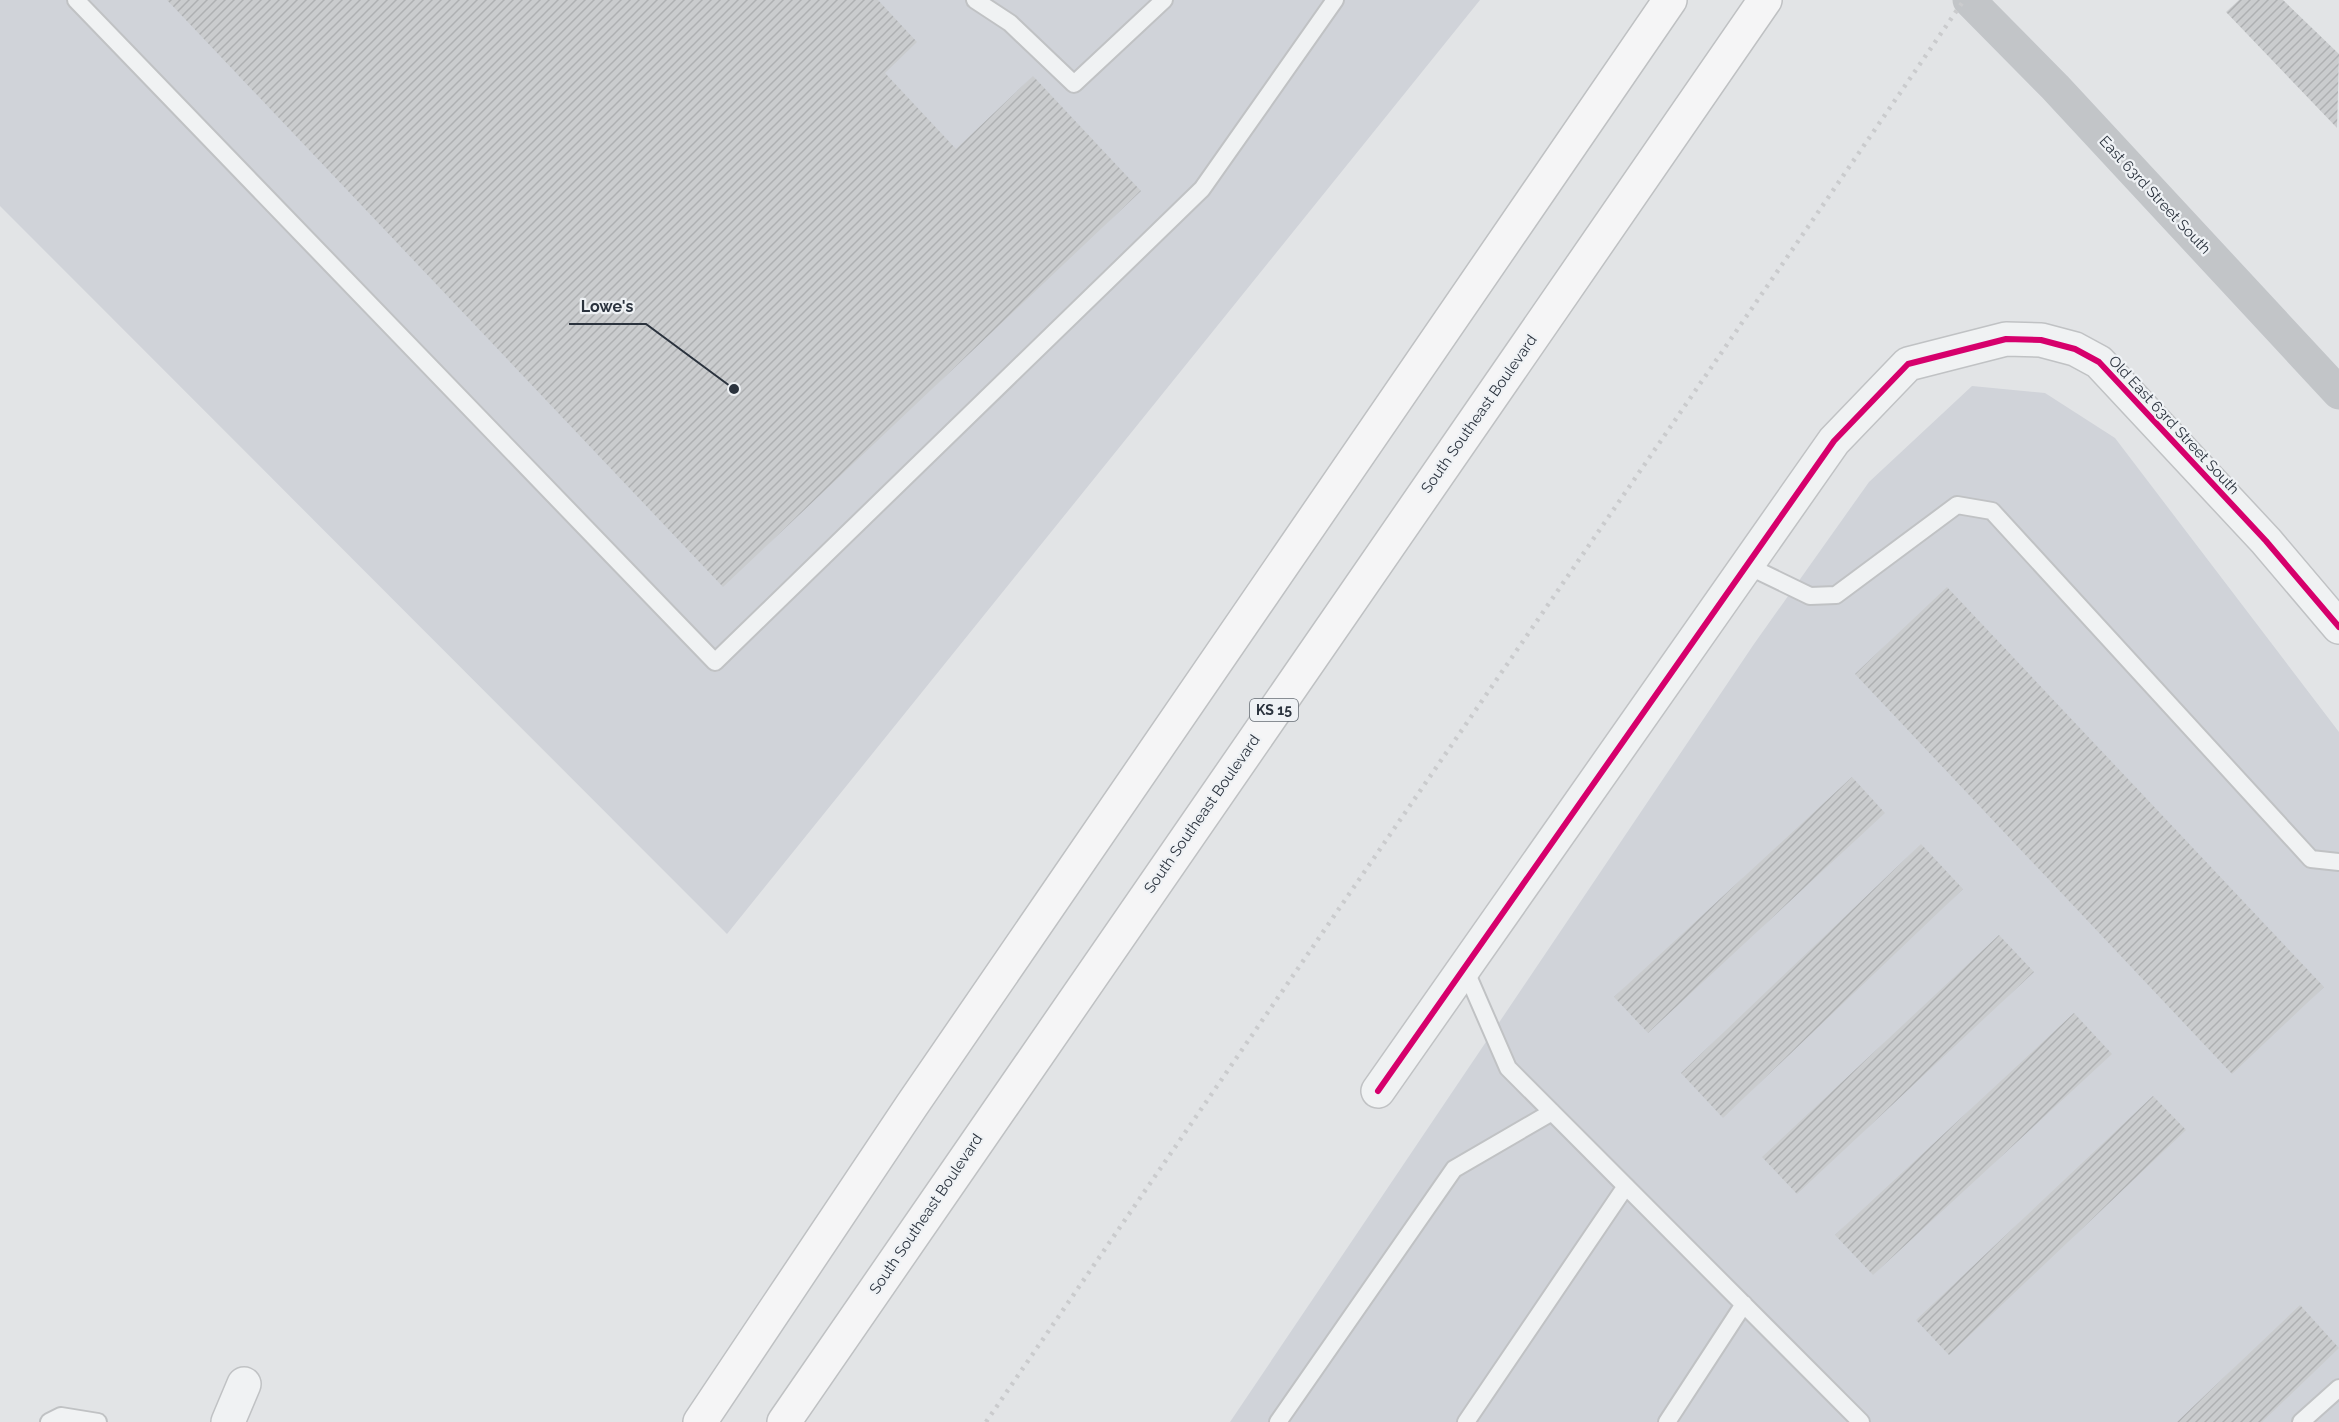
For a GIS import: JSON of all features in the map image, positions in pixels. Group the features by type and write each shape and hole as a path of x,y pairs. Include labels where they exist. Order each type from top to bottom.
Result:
{"main road":[{"path":"700,1422 939,1065 1670,0"},
{"name":"South Southeast Boulevard","path":"784,1422 1765,0"},
{"name":"East 63rd Street South","path":"1969,0 2055,87 2339,393"}],"street":[{"name":"Old East 63rd Street South","path":"1746,565 1834,441 1908,364 2006,339 2041,340 2075,349 2099,362 2266,541 2339,627"},
{"path":"1378,1091 1463,966 1746,565"},
{"path":"228,1422 244,1384"}],"lane":[{"path":"76,0 715,662 1202,189 1335,0"},
{"path":"975,0 1010,22 1074,84 1164,0"},
{"path":"1746,565 1810,596 1836,595 1958,505 1992,511 2311,859 2339,862"},
{"path":"1463,966 1508,1068 1861,1422"},
{"path":"1278,1422 1454,1169 1552,1112"},
{"path":"1466,1422 1626,1186"},
{"path":"1667,1422 1744,1304"},
{"path":"2301,1422 2339,1388"},
{"path":"49,1422 61,1416 98,1422"}],"shaded area":[{"path":"0,0 1480,0 727,934 0,206"},
{"path":"1972,386 2045,393 2115,438 2339,732 2339,1422 1230,1422 1754,644 1869,482"}],"building":[{"path":"167,0 878,0 917,42 885,73 956,149 1033,76 1141,191 723,587"},
{"path":"2239,0 2283,0 2339,54 2337,128 2226,12"},
{"path":"1947,587 2324,987 2232,1074 1855,674"},
{"path":"1852,777 1885,813 1648,1033 1614,997"},
{"path":"1921,844 1963,889 1723,1118 1681,1073"},
{"path":"1999,935 2034,972 1797,1194 1762,1157"},
{"path":"2074,1013 2112,1054 1873,1275 1835,1235"},
{"path":"2153,1096 2186,1130 1949,1355 1916,1320"},
{"path":"2300,1305 2339,1348 2262,1422 2177,1422"}],"railway":[{"path":"986,1422 1964,0"}],"cycle path":[{"path":"1378,1091 1834,441 1908,364 2006,339 2041,340 2075,349 2099,362 2266,541 2339,627"}],"place":[{"name":"Lowe's","path":"734,389"}]}
